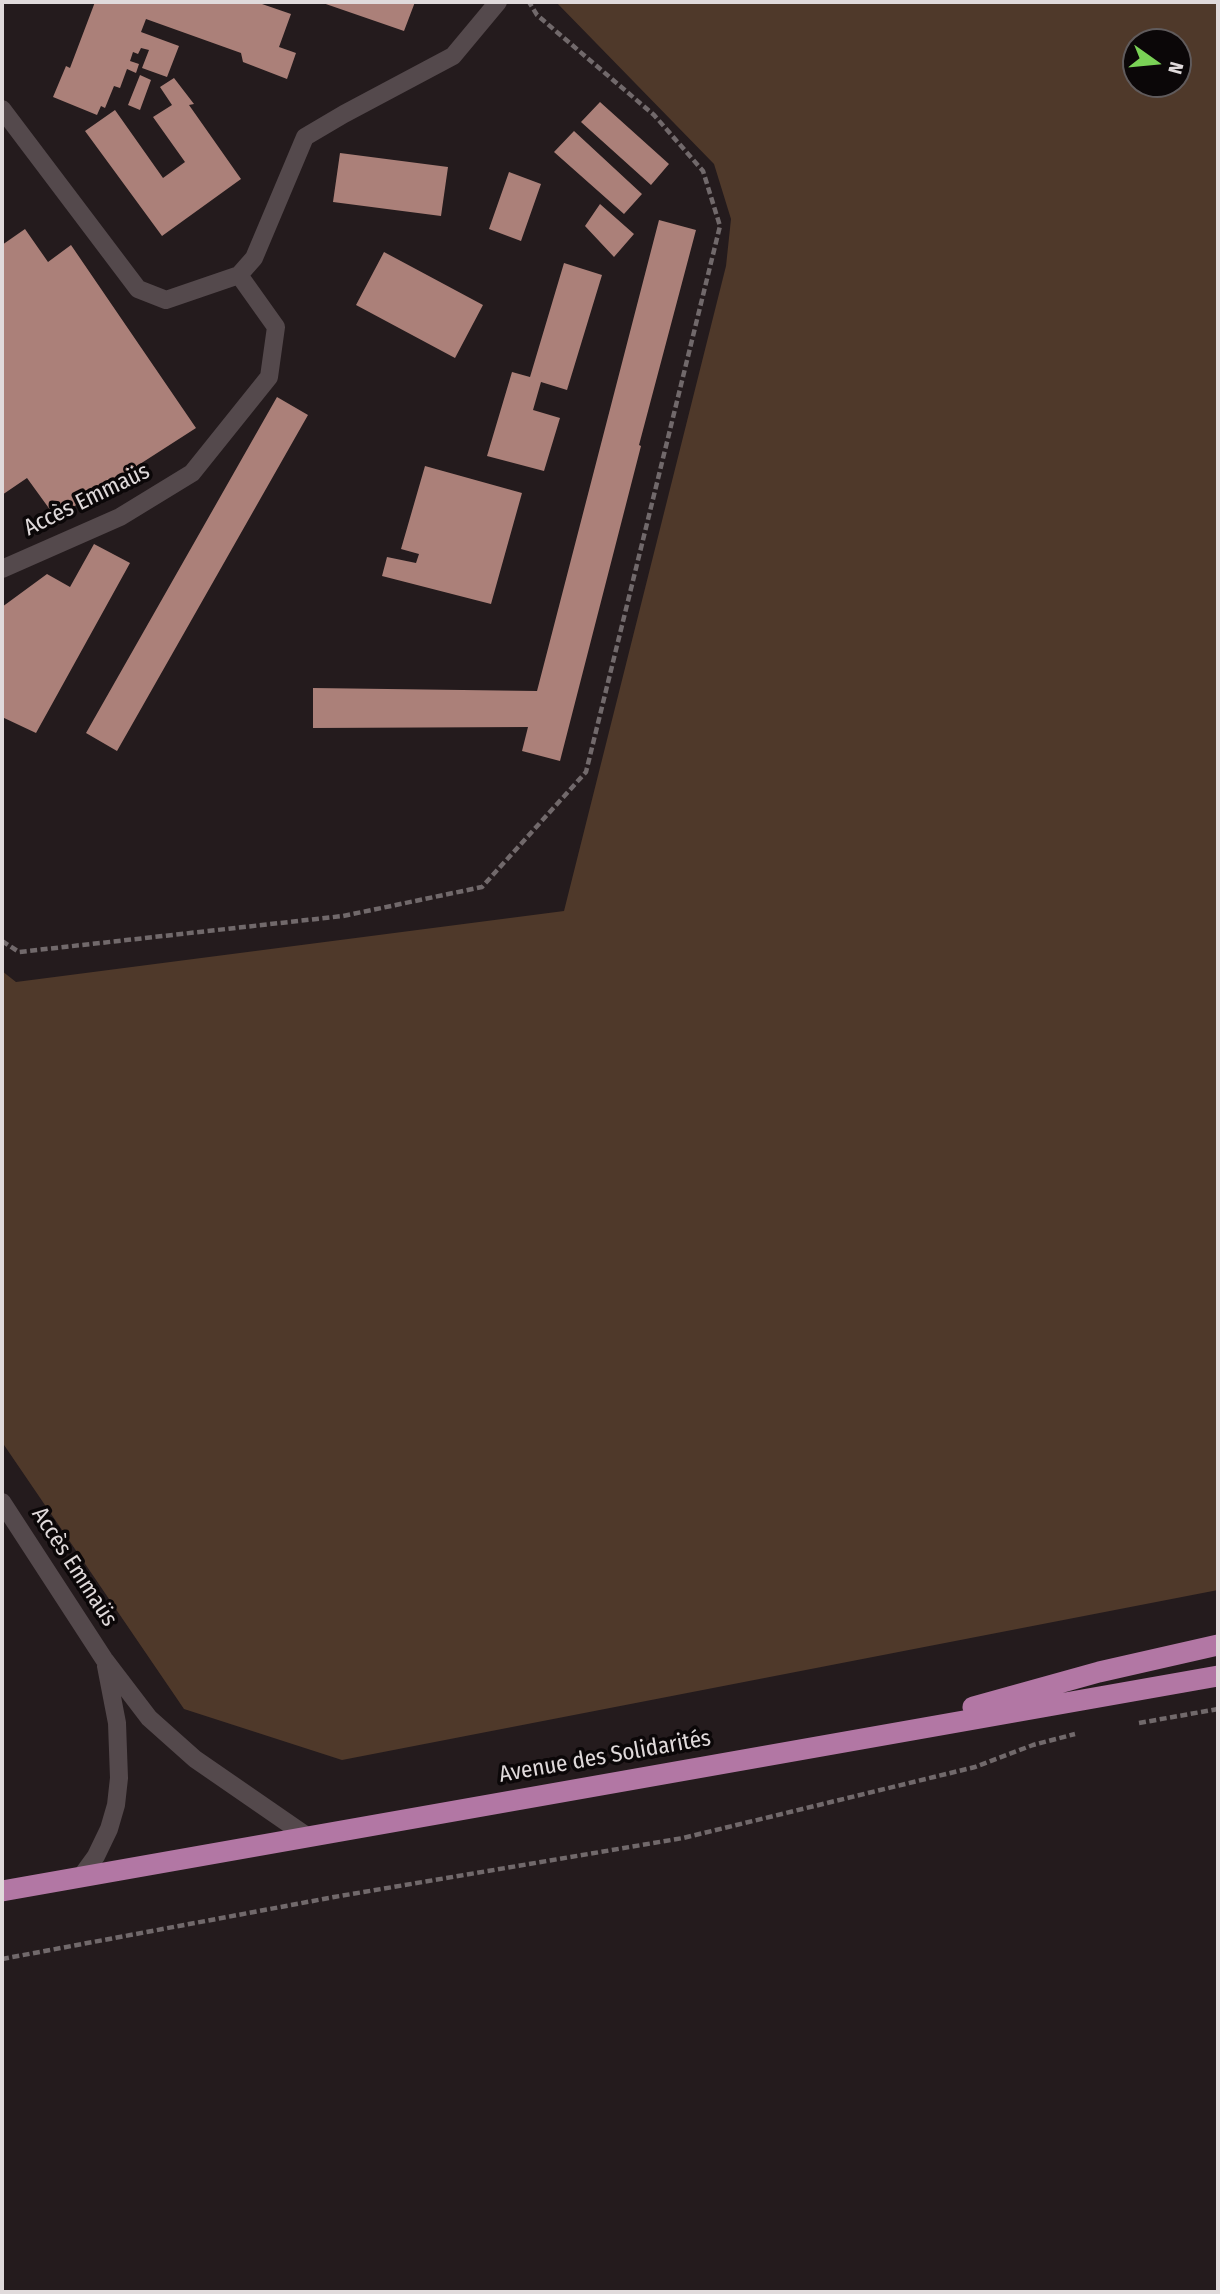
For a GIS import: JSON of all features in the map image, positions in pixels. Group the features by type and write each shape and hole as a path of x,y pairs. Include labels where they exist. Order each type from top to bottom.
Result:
{"main road":[{"path":"834,1744 1099,1672 1218,1645"},
{"name":"Avenue des Solidarités","path":"2,1891 1218,1676"}],"lane":[{"path":"2,109 138,289 166,300 239,275 254,258 305,137 453,57 498,2"},
{"name":"Accès Emmaüs","path":"2,569 120,517 192,473 269,377 276,327 239,275"},
{"name":"Accès Emmaüs","path":"2,1502 104,1659 149,1718 195,1759 309,1838"},
{"path":"80,1878 96,1856 109,1829 116,1805 119,1778 117,1723 104,1659"}],"path":[{"path":"2,941 19,952 343,916 482,887 586,772 720,226 703,172 654,115 537,15 529,2"},
{"path":"1127,1725 1218,1709"},
{"path":"2,1959 334,1896 683,1838 975,1767 1033,1745 1075,1734"}],"shaded area":[{"path":"556,2 1218,2 1218,1590 342,1760 184,1709 2,1442 2,971 16,982 564,911 726,266 731,219 714,164"}],"building":[{"path":"95,2 262,2 291,14 279,47 296,53 287,79 243,62 241,53 146,19 141,32 179,46 167,77 142,68 149,50 141,48 138,54 133,52 130,61 139,64 136,73 127,69 120,88 114,86 105,108 101,106 97,115 53,97 66,66 70,68"},
{"path":"320,2 415,2 404,31"},
{"path":"140,75 151,80 140,110 128,105"},
{"path":"174,78 194,104 189,105 241,179 162,236 85,131 115,110 163,178 185,162 153,117 172,105 160,87"},
{"path":"600,102 669,164 651,185 581,122"},
{"path":"574,131 642,194 624,214 554,152"},
{"path":"340,153 448,167 441,216 333,202"},
{"path":"509,172 541,184 521,241 489,229"},
{"path":"600,204 634,234 614,257 585,226"},
{"path":"659,220 696,230 560,761 522,751 528,727 313,728 313,688 537,691"},
{"path":"25,229 48,262 71,245 196,428 56,518 27,478 2,495 2,245"},
{"path":"384,252 483,305 455,358 356,305"},
{"path":"564,263 602,275 567,390 541,382 533,410 560,418 544,471 487,456 512,372 530,377"},
{"path":"277,397 308,415 117,751 86,733"},
{"path":"425,466 522,493 491,604 382,576 387,557 416,563 419,554 401,549"},
{"path":"94,544 130,563 36,733 2,717 2,607 47,574 70,587"}]}
